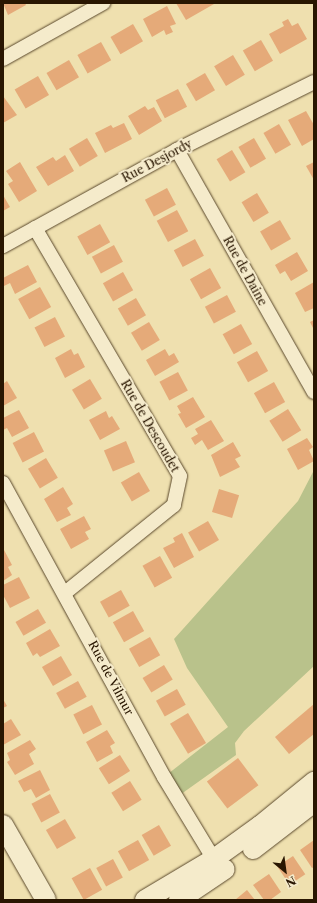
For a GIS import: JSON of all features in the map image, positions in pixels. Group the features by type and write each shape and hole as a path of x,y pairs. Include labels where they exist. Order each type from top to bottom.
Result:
{"street":[{"path":"3,59 103,3"},
{"name":"Rue Desjordy","path":"3,246 177,150 314,82"},
{"name":"Rue de Daine","path":"177,150 314,392"},
{"name":"Rue de Descoudet","path":"35,228 180,476 174,505 65,593"},
{"name":"Rue de Vilmur","path":"3,483 65,593 164,777 218,865"},
{"path":"179,900 260,826 314,782"},
{"path":"145,900 218,865 314,802"},
{"path":"3,825 46,900"}],"green space":[{"path":"314,470 314,666 244,731 235,743 236,755 177,797 164,777 228,727 187,668 174,639 298,501"}],"building":[{"path":"3,3 25,3 26,5 8,15"},
{"path":"176,3 213,3 214,4 186,20"},
{"path":"167,6 176,24 170,26 173,32 166,35 164,30 152,37 143,19"},
{"path":"288,19 292,26 298,23 307,39 280,54 269,34 284,26 282,22"},
{"path":"133,24 143,41 120,54 110,37"},
{"path":"261,40 273,61 255,71 243,51"},
{"path":"101,42 111,60 88,73 77,55"},
{"path":"233,55 245,75 226,86 214,66"},
{"path":"69,60 79,77 56,90 46,73"},
{"path":"205,73 215,90 196,101 186,84"},
{"path":"38,76 49,95 26,109 15,90"},
{"path":"178,89 187,107 165,118 156,100"},
{"path":"3,96 17,115 3,123"},
{"path":"145,106 148,110 154,107 162,121 139,135 128,116"},
{"path":"306,111 314,125 314,139 302,146 288,120"},
{"path":"124,123 132,139 105,153 95,133 111,125 113,128"},
{"path":"279,124 291,145 275,154 263,133"},
{"path":"87,138 98,156 80,167 69,149"},
{"path":"254,138 266,159 250,168 238,147"},
{"path":"232,150 245,172 230,182 217,159"},
{"path":"65,155 74,171 48,186 36,167 53,157 56,161"},
{"path":"20,162 37,191 19,202 8,184 13,181 6,171"},
{"path":"314,162 314,180 306,166"},
{"path":"167,188 176,205 154,217 145,200"},
{"path":"257,193 269,213 253,222 242,202"},
{"path":"3,195 10,207 3,211"},
{"path":"177,210 188,231 168,242 157,221"},
{"path":"280,220 291,239 271,251 260,232"},
{"path":"100,224 110,242 87,255 77,237"},
{"path":"195,239 204,256 183,267 174,250"},
{"path":"114,245 123,262 101,274 92,257"},
{"path":"297,252 308,271 291,281 285,271 280,274 275,265"},
{"path":"28,265 37,282 15,294 10,283 4,286 3,278"},
{"path":"210,268 221,288 201,299 190,279"},
{"path":"123,272 133,290 113,302 103,283"},
{"path":"314,282 314,308 305,312 295,293"},
{"path":"40,287 51,307 29,319 18,299"},
{"path":"227,295 236,312 214,324 205,307"},
{"path":"136,298 146,315 128,326 118,308"},
{"path":"55,317 65,337 44,347 35,327"},
{"path":"314,320 314,330 310,322"},
{"path":"149,322 160,340 142,351 131,333"},
{"path":"241,324 252,344 234,354 223,334"},
{"path":"71,349 74,355 78,353 85,367 65,378 55,358"},
{"path":"165,349 169,356 174,353 179,362 155,376 146,360"},
{"path":"257,351 268,371 248,382 237,362"},
{"path":"178,372 188,391 169,400 159,382"},
{"path":"90,379 102,399 84,410 72,390"},
{"path":"7,381 17,398 3,406 3,384"},
{"path":"274,382 285,402 265,413 254,393"},
{"path":"193,397 205,417 186,428 178,414 181,413 177,406"},
{"path":"288,409 301,430 283,442 269,421"},
{"path":"19,410 29,428 12,437 7,428 3,430 3,418"},
{"path":"106,411 109,418 112,416 120,429 100,440 89,420"},
{"path":"211,420 224,441 208,450 202,440 195,445 191,438 198,434 195,429"},
{"path":"34,432 44,452 23,462 13,443"},
{"path":"307,438 313,447 309,450 314,461 298,470 287,449"},
{"path":"126,441 135,462 113,472 104,450"},
{"path":"233,442 241,456 235,459 240,467 220,477 211,455"},
{"path":"46,458 58,478 40,489 28,469"},
{"path":"139,472 150,491 132,502 121,482"},
{"path":"63,487 73,504 67,508 71,515 57,522 44,499"},
{"path":"219,489 239,495 232,518 212,512"},
{"path":"84,516 91,529 85,532 89,539 71,549 60,529"},
{"path":"208,521 219,540 199,552 188,532"},
{"path":"182,533 194,557 174,568 163,548 175,542 173,538"},
{"path":"3,548 12,565 8,567 12,575 3,581"},
{"path":"160,556 172,578 155,588 143,566"},
{"path":"19,577 30,598 10,608 3,595 3,585"},
{"path":"121,590 130,606 109,617 100,602"},
{"path":"38,609 46,623 23,636 15,622"},
{"path":"133,611 144,631 124,642 113,622"},
{"path":"50,629 60,646 40,657 37,653 33,656 26,643"},
{"path":"150,637 160,655 139,667 129,649"},
{"path":"61,656 72,675 53,686 42,667"},
{"path":"164,665 173,680 151,692 143,678"},
{"path":"78,681 87,697 65,709 56,693"},
{"path":"177,689 186,705 165,716 156,701"},
{"path":"3,699 7,706 3,708"},
{"path":"314,704 314,734 289,754 275,737"},
{"path":"92,705 102,725 83,734 73,715"},
{"path":"188,713 206,743 188,754 170,724"},
{"path":"11,719 21,735 3,745 3,724"},
{"path":"107,730 115,743 110,746 113,753 97,762 86,742"},
{"path":"30,740 36,749 29,754 34,764 15,775 7,762 10,760 7,753"},
{"path":"120,755 130,771 109,784 99,768"},
{"path":"238,758 258,785 227,809 207,781"},
{"path":"40,770 50,790 36,798 31,789 24,792 18,781"},
{"path":"130,781 142,800 123,811 111,793"},
{"path":"50,794 60,813 41,822 31,804"},
{"path":"65,819 76,838 57,849 46,830"},
{"path":"159,825 171,846 154,856 142,835"},
{"path":"138,840 149,860 129,871 118,851"},
{"path":"314,840 314,867 312,868 300,850"},
{"path":"293,856 305,874 290,885 277,867"},
{"path":"113,859 123,878 106,886 96,868"},
{"path":"90,868 102,890 84,900 72,878"},
{"path":"269,874 281,892 270,900 264,900 253,885"},
{"path":"247,890 255,900 235,900"}]}
